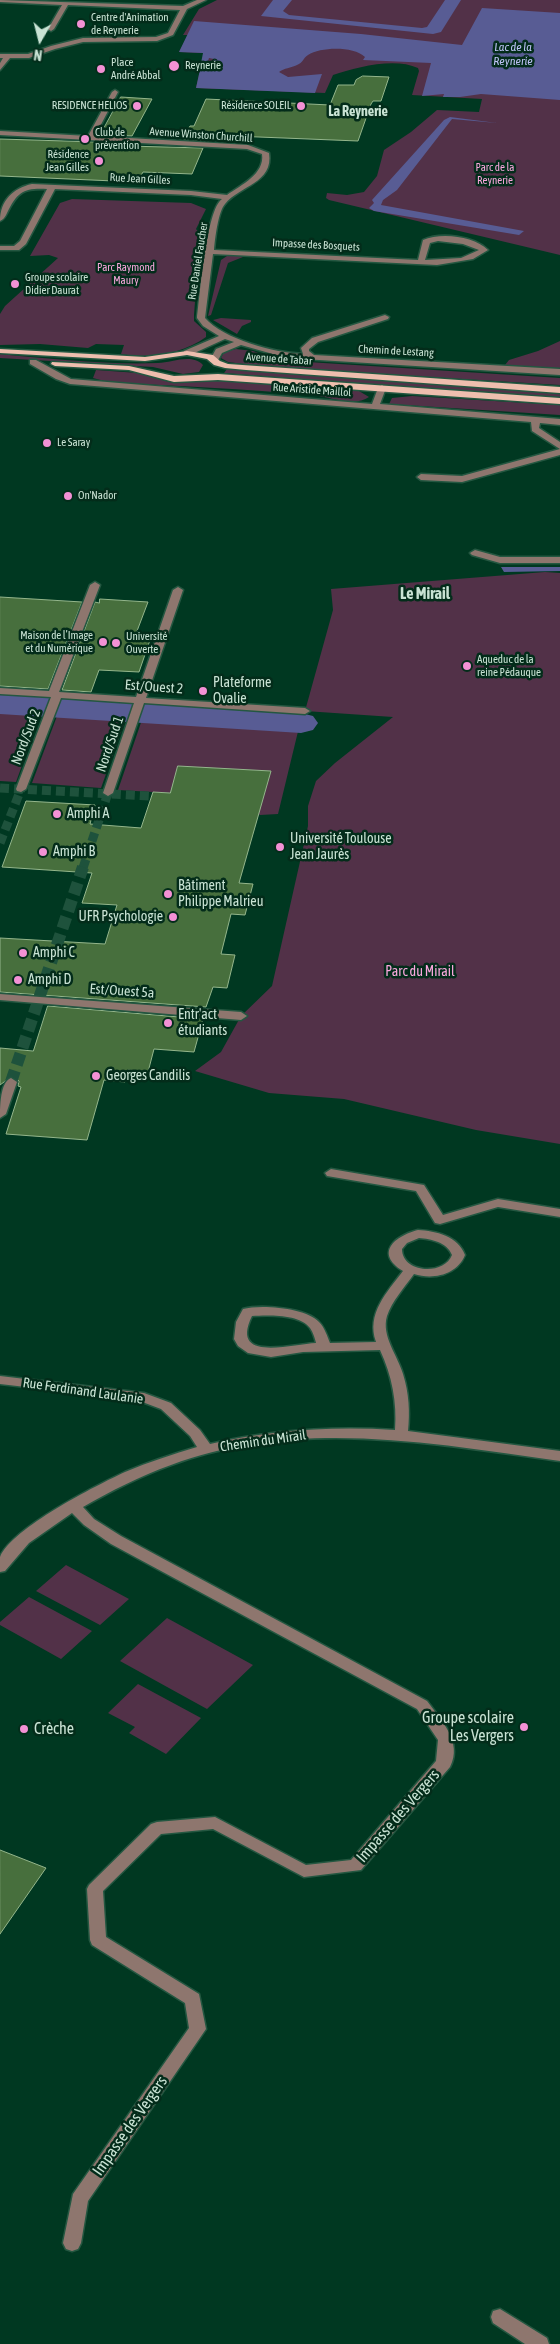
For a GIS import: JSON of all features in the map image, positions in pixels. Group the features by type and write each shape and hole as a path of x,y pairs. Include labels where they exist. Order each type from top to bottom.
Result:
{"main road":[{"name":"Avenue de Tabar","path":"0,351 145,360 187,353 202,355 216,361 246,368 560,390"},
{"name":"Avenue de Tabar","path":"0,360 129,368 174,378 218,377 560,401"},
{"path":"197,378 213,373 218,368 216,361"}],"street":[{"path":"0,0 184,8 203,0"},
{"path":"51,29 66,3"},
{"path":"0,68 3,56 29,56 62,44 83,40 144,40 167,37 171,34 184,8"},
{"path":"0,133 91,137 115,92"},
{"name":"Avenue Winston Churchill","path":"91,137 135,142 248,147 261,151 266,156 262,170 254,180 227,197"},
{"name":"Rue Jean Gilles","path":"0,219 15,192 21,187 191,193 227,197"},
{"path":"0,248 16,248 23,242 52,187"},
{"name":"Rue Daniel Faucher","path":"227,197 219,208 210,252 201,318 206,325 230,337"},
{"name":"Impasse des Bosquets","path":"210,252 421,262 451,262 484,250 479,246 436,238 426,242 421,262"},
{"path":"311,357 305,352 305,348 315,340 385,317"},
{"path":"187,353 230,337"},
{"name":"Chemin de Lestang","path":"230,337 275,354 560,372"},
{"path":"216,361 219,351 242,342"},
{"name":"Rue Aristide Maillol","path":"33,362 44,367 51,375 80,383 560,422"},
{"path":"62,379 59,372 62,368 72,365"},
{"path":"375,406 382,388"},
{"path":"536,420 535,429 538,433 560,446"},
{"path":"420,477 462,479 560,452"},
{"path":"475,553 500,560 560,560"},
{"name":"Nord/Sud 2","path":"21,789 96,585"},
{"name":"Nord/Sud 1","path":"108,793 178,590"},
{"name":"Est/Ouest 2","path":"0,691 54,701 138,708 183,700 305,711"},
{"name":"Est/Ouest 5a","path":"0,997 241,1016"},
{"path":"0,1114 11,1082"},
{"path":"331,1173 420,1188 440,1220 436,1235"},
{"path":"440,1220 498,1202 560,1213"},
{"path":"418,1234 436,1235 447,1240 456,1248 456,1258 453,1264 438,1272 420,1273 410,1270 397,1261 394,1255 396,1245 402,1239 418,1234"},
{"path":"401,1435 404,1413 394,1368 379,1324 384,1310 410,1270"},
{"path":"326,1349 318,1336 318,1328 312,1321 304,1318 260,1310 248,1312 243,1319 239,1333 243,1344 252,1350 264,1352 304,1348 326,1349 385,1346"},
{"name":"Rue Ferdinand Laulanie","path":"0,1380 139,1396 166,1406 195,1433 206,1449"},
{"name":"Chemin du Mirail","path":"0,1567 27,1536 73,1506 126,1476 206,1449 240,1441 280,1436 333,1433 401,1435 560,1456"},
{"name":"Impasse des Vergers","path":"72,2243 79,2199 198,2029 193,1999 98,1940 95,1888 157,1828 215,1823 304,1871 355,1866 444,1763 446,1739 422,1705 116,1540 89,1522 73,1506"},
{"path":"500,2317 540,2344"}],"green space":[{"name":"Parc de la Reynerie","path":"217,0 560,0 560,255 326,198 327,193 347,195 364,192 377,176 384,150 411,132 437,110 479,112 482,99 412,95 419,71 418,68 398,63 364,66 333,75 325,93 196,88 204,53 179,52 188,35 183,35 199,9"},
{"name":"Parc Raymond Maury","path":"72,199 191,203 206,209 196,229 200,234 194,321 206,332 206,337 187,348 165,354 143,356 121,354 124,345 96,344 88,348 40,344 0,345 0,314 5,306 58,258 49,255 30,256 60,203"},
{"path":"248,255 228,263 211,315 208,316 221,260 227,256"},
{"path":"221,318 251,320 251,322 242,326 237,334 213,320"},
{"path":"560,341 560,369 505,365 509,360 538,351"},
{"path":"236,349 253,351 276,360 560,378 560,385 267,367 228,362 221,358 224,352"},
{"path":"0,354 59,360 120,363 163,363 187,359 198,361 203,365 199,372 183,374 153,367 0,358"},
{"path":"227,369 560,393 560,399 224,373"},
{"path":"96,370 138,373 173,383 216,380 359,391 369,397 357,401 342,401 313,395 108,382 93,378"},
{"path":"412,396 560,405 560,415 389,404 392,398"},
{"name":"Parc du Mirail","path":"545,572 560,573 560,1144 476,1130 344,1099 269,1093 195,1071 221,1052 241,1016 272,986 308,826 308,806 316,781 335,763 393,717 305,711 333,610 331,589"},
{"path":"0,696 46,699 16,782 0,781"},
{"path":"63,700 131,704 101,788 32,783"},
{"path":"147,705 302,715 278,814 260,815 257,813 271,771 214,768 211,777 170,793 118,790"},
{"path":"66,1565 129,1599 100,1625 36,1591"},
{"path":"29,1597 92,1631 61,1659 0,1625 0,1622"},
{"path":"167,1618 253,1665 207,1709 120,1661"},
{"path":"138,1684 201,1718 166,1754 129,1733 135,1727 108,1713"}],"water":[{"path":"273,0 292,0 283,11 289,15 422,28 427,27 445,0 461,0 441,32 433,34 261,16"},
{"name":"Lac de la Reynerie","path":"482,8 560,13 560,100 481,94 460,97 443,97 444,94 422,96 431,63 363,60 365,57 360,53 345,49 329,49 314,52 306,56 299,64 279,72 288,77 322,74 315,93 196,88 201,65 207,65 205,71 210,71 214,59 209,58 207,64 201,63 203,53 179,52 194,21 361,34 462,45"},
{"path":"450,117 497,123 452,119 397,190 383,200 381,205 524,231 519,235 374,211 369,208 374,203 372,200 444,120"},
{"path":"501,567 560,567 560,571 504,572"}],"building":[{"path":"363,76 389,77 381,101 373,101 371,104 358,141 209,135 206,141 183,139 190,126 194,126 206,99 330,105 338,85 354,85 356,80"},
{"path":"121,97 152,99 132,136 101,134"},
{"name":"Résidence Jean Gilles","path":"0,139 203,148 192,174 143,172 137,182 0,176"},
{"path":"0,597 82,602 48,689 0,686"},
{"name":"Université Ouverte","path":"100,599 148,602 134,639 150,640 139,672 99,670 91,692 62,690 95,602 99,603"},
{"name":"Bâtiment Philippe Malrieu","path":"178,766 271,771 239,883 253,884 245,915 231,914 221,954 235,955 227,988 213,987 206,1007 0,992 0,938 105,944 117,905 82,903 92,873 2,867 26,801 95,805 90,824 141,828 153,792 170,793"},
{"name":"Georges Candilis","path":"48,1006 203,1019 194,1052 154,1049 148,1072 128,1070 125,1082 104,1080 87,1140 6,1134 21,1087 18,1086 19,1081 12,1076 0,1085 0,1048 33,1051"},
{"path":"0,1850 46,1868 0,1934"}],"waterway":[{"path":"0,704 301,723"}],"tunnel":[{"path":"0,788 21,789"},
{"path":"0,843 21,789"},
{"path":"21,789 108,794"},
{"path":"83,868 108,794"},
{"path":"108,794 151,796"},
{"path":"11,1082 83,867"}],"place":[{"name":"Centre d'Animation de Reynerie","path":"81,24"},
{"name":"Reynerie","path":"174,66"},
{"name":"Place André Abbal","path":"101,69"},
{"name":"RESIDENCE HELIOS","path":"137,106"},
{"name":"Résidence SOLEIL","path":"301,106"},
{"name":"Club de prévention","path":"85,139"},
{"name":"Résidence Jean Gilles","path":"99,161"},
{"name":"Groupe scolaire Didier Daurat","path":"15,284"},
{"name":"Le Saray","path":"47,443"},
{"name":"On'Nador","path":"68,496"},
{"name":"Maison de l’Image et du Numérique","path":"103,642"},
{"name":"Université Ouverte","path":"116,643"},
{"name":"Aqueduc de la reine Pédauque","path":"467,666"},
{"name":"Plateforme Ovalie","path":"203,691"},
{"name":"Amphi A","path":"57,814"},
{"name":"Université Toulouse Jean Jaurès","path":"280,847"},
{"name":"Amphi B","path":"43,852"},
{"name":"Bâtiment Philippe Malrieu","path":"168,894"},
{"name":"UFR Psychologie","path":"173,917"},
{"name":"Amphi C","path":"23,953"},
{"name":"Amphi D","path":"18,980"},
{"name":"Entr'act étudiants","path":"168,1023"},
{"name":"Georges Candilis","path":"96,1076"},
{"name":"Groupe scolaire Les Vergers","path":"524,1727"},
{"name":"Crèche","path":"24,1729"}],"district":[{"name":"La Reynerie","path":"358,112"},
{"name":"Le Mirail","path":"425,594"}]}
